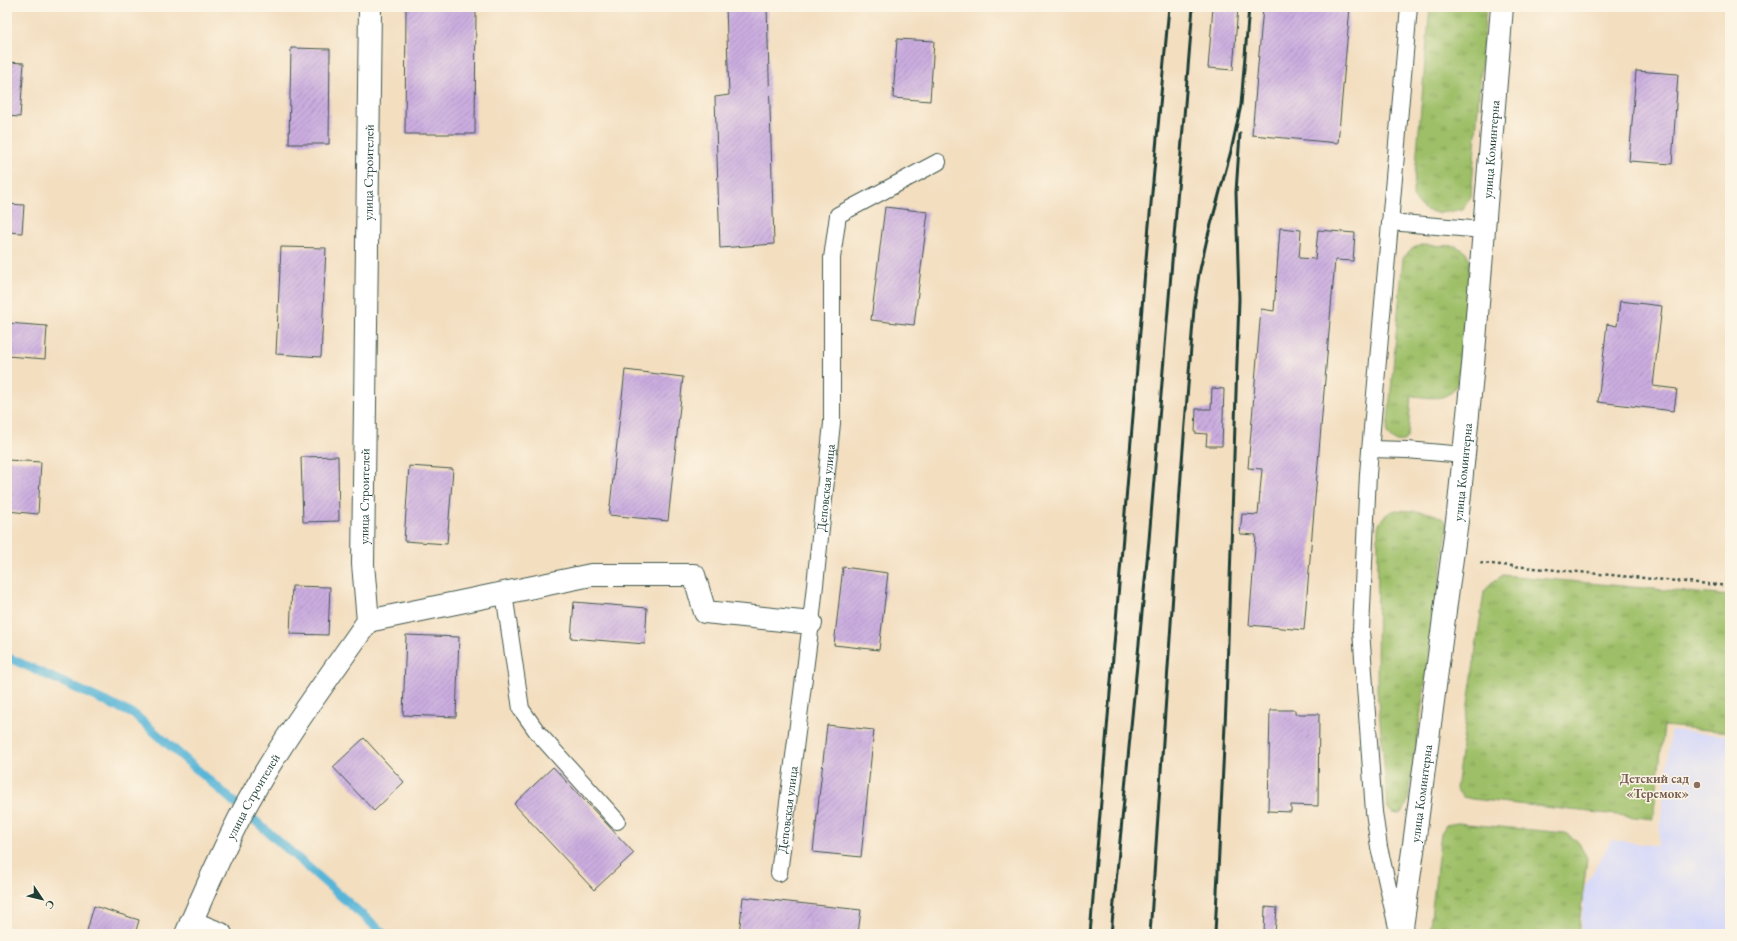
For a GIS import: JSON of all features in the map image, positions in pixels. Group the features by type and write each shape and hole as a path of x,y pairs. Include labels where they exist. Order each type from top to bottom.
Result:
{"street":[{"name":"улица Строителей","path":"188,928 237,822 250,799 294,726 368,621 363,564 370,7"},
{"name":"улица Коминтерна","path":"1399,934 1415,836 1456,528 1484,230 1502,7"},
{"path":"368,621 591,576 694,575 705,612 810,623"},
{"path":"188,928 221,934"}],"lane":[{"path":"1399,934 1379,847 1374,812 1361,630 1370,449 1409,7"},
{"name":"Деповская улица","path":"779,872 810,623 832,423 832,258 838,215 938,162"},
{"path":"1390,222 1484,230"},
{"path":"1370,449 1464,454"},
{"path":"504,593 521,709 538,733 617,821"}],"path":[{"path":"1480,564 1730,586"}],"shaded area":[{"name":"Детский сад «Теремок»","path":"1671,730 1730,736 1730,934 1580,934 1585,886 1611,840 1658,846"}],"green space":[{"path":"1430,7 1486,7 1471,197 1463,209 1441,212 1430,212 1425,210 1413,196"},
{"path":"1421,245 1456,246 1466,252 1470,261 1458,382 1449,394 1438,398 1411,396 1408,436 1404,441 1399,441 1392,439 1387,433 1403,258 1411,249"},
{"path":"1396,510 1418,511 1432,514 1444,520 1448,525 1408,801 1403,812 1399,814 1392,813 1388,808 1377,689 1378,527 1385,516"},
{"path":"1503,575 1730,596 1730,732 1664,726 1653,819 1472,799 1463,797 1456,789 1484,592 1491,583"},
{"path":"1457,823 1565,833 1579,842 1587,858 1578,934 1429,934 1441,833 1446,825"}],"building":[{"path":"406,7 476,7 475,134 405,134"},
{"path":"726,7 767,7 774,244 720,248 715,97 729,95"},
{"path":"1213,7 1238,7 1233,70 1208,68"},
{"path":"1263,7 1350,7 1338,143 1252,135"},
{"path":"897,39 934,41 930,101 893,98"},
{"path":"291,48 330,49 329,144 289,144"},
{"path":"7,62 24,63 20,117 7,116"},
{"path":"1636,71 1678,74 1672,164 1629,161"},
{"path":"7,204 24,205 22,233 7,232"},
{"path":"885,207 928,212 914,325 871,320"},
{"path":"1280,228 1301,230 1299,258 1315,259 1318,230 1355,233 1353,261 1335,260 1304,630 1249,625 1256,535 1240,534 1242,514 1258,515 1262,469 1248,468 1261,309 1274,311"},
{"path":"281,247 326,248 321,357 276,354"},
{"path":"1620,301 1662,306 1653,386 1677,389 1674,411 1598,402 1607,324 1617,326"},
{"path":"7,323 47,326 45,359 7,356"},
{"path":"625,370 683,377 668,521 609,515"},
{"path":"1212,388 1224,389 1222,446 1206,446 1207,434 1195,433 1196,409 1211,409"},
{"path":"338,456 339,521 303,522 301,457"},
{"path":"7,460 41,462 38,514 7,511"},
{"path":"409,466 453,469 447,544 404,541"},
{"path":"843,567 888,573 879,650 834,645"},
{"path":"292,586 330,587 328,635 290,634"},
{"path":"574,602 647,608 645,644 571,638"},
{"path":"406,635 459,637 456,717 403,715"},
{"path":"1270,710 1295,710 1295,714 1319,714 1318,806 1291,805 1291,812 1268,811"},
{"path":"827,725 874,730 861,857 813,852"},
{"path":"364,738 404,782 374,811 333,767"},
{"path":"553,767 634,853 594,890 514,804"},
{"path":"743,897 861,910 858,934 739,934"},
{"path":"94,906 139,920 135,934 86,934"},
{"path":"1265,907 1277,908 1275,934 1264,934"}],"waterway":[{"path":"7,657 135,715 384,934"}],"railway":[{"path":"1090,934 1147,247 1169,7"},
{"path":"1111,934 1149,540 1193,7"},
{"path":"1150,934 1181,475 1194,309 1199,274 1207,239 1231,151 1241,105 1249,7"},
{"path":"1215,934 1226,704 1239,299 1236,192 1240,134"}],"place":[{"name":"Детский сад «Теремок»","path":"1697,785"}]}
